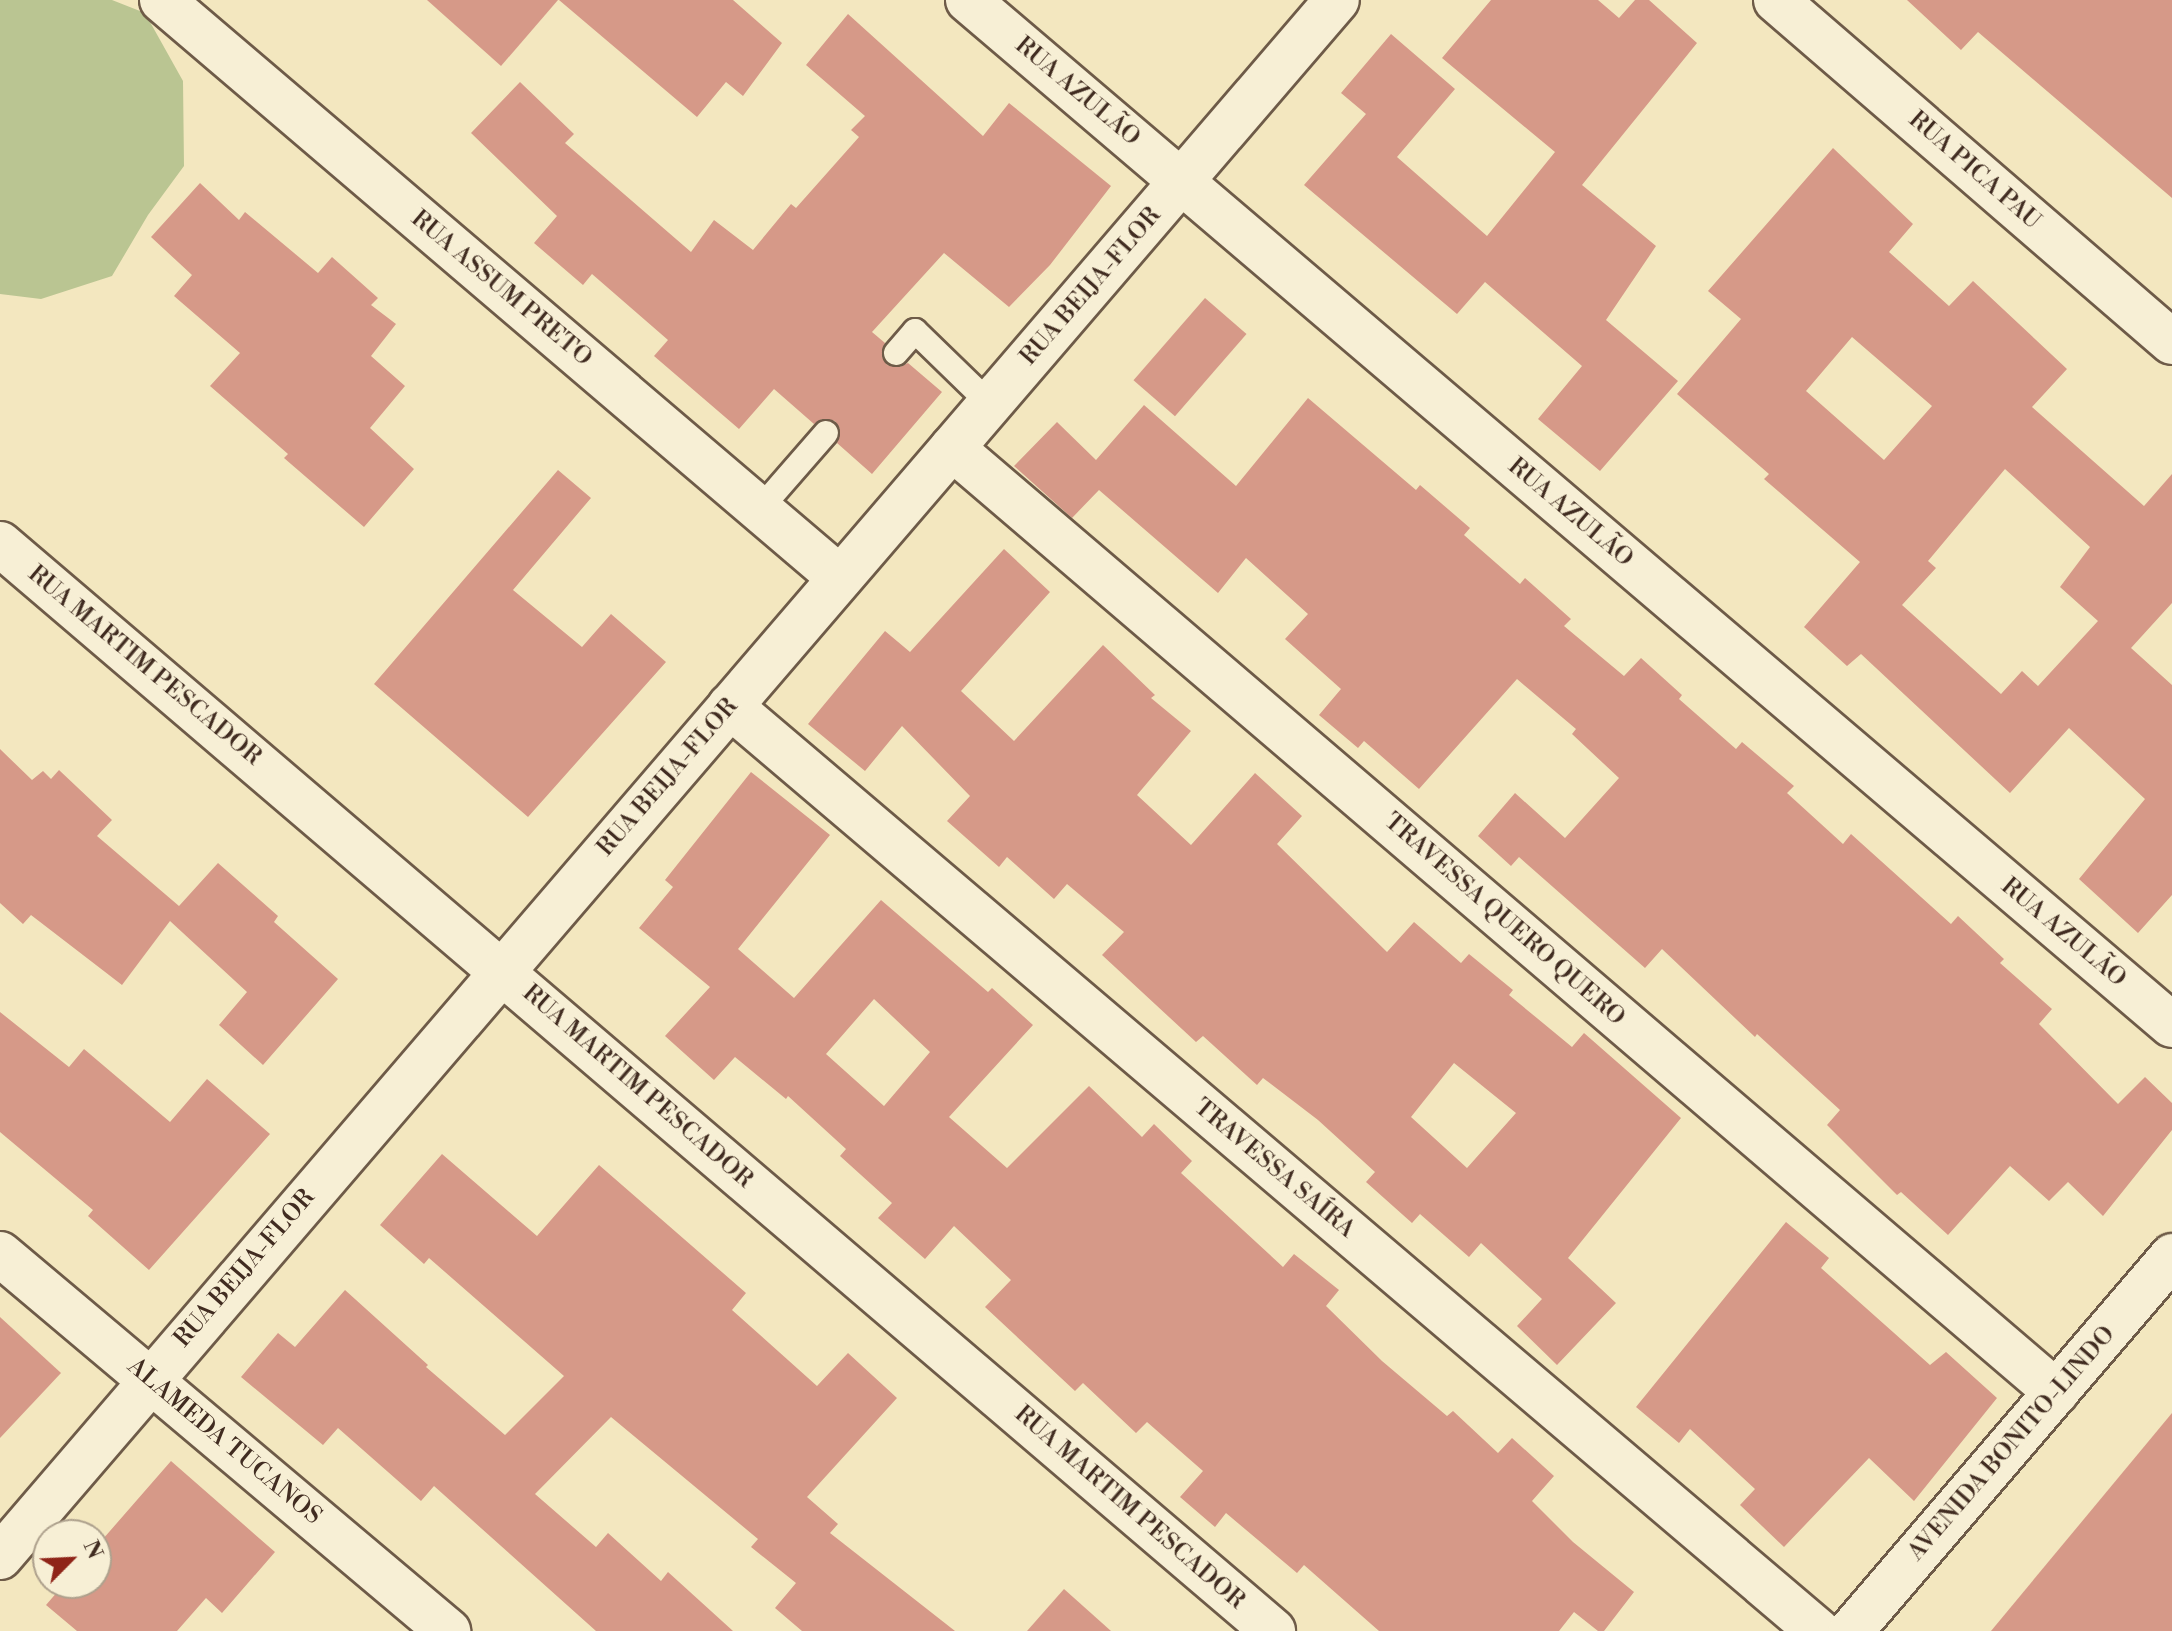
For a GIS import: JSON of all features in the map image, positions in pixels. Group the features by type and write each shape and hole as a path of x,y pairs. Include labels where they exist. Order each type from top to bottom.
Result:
{"street":[{"name":"RUA ASSUM PRETO","path":"162,0 840,578"},
{"name":"RUA AZULÃO","path":"968,0 2172,1025"},
{"name":"RUA BEIJA-FLOR","path":"0,1557 1337,0"},
{"name":"RUA PICA PAU","path":"1776,0 2172,342"},
{"name":"TRAVESSA QUERO QUERO","path":"952,448 2056,1392"},
{"name":"RUA MARTIM PESCADOR","path":"0,544 1273,1631"},
{"name":"TRAVESSA SAÍRA","path":"730,706 1818,1631"},
{"name":"ALAMEDA TUCANOS","path":"0,1254 448,1631"},
{"name":"AVENIDA BONITO-LINDO","path":"1851,1631 2172,1256"}],"lane":[{"path":"896,353 915,331 990,404"},
{"path":"759,510 826,433"}],"green space":[{"path":"0,0 112,0 145,13 183,81 184,166 148,215 112,276 41,299 0,294"}],"building":[{"path":"427,0 558,0 501,66"},
{"path":"559,0 733,0 782,43 743,96 726,82 697,117"},
{"path":"1491,0 1598,0 1619,18 1635,0 1649,0 1697,43 1582,185 1656,246 1606,320 1678,381 1600,471 1538,419 1582,366 1485,282 1457,314 1304,185 1366,114 1341,93 1391,34 1455,89 1397,157 1487,236 1555,152 1442,58"},
{"path":"1907,0 2172,0 2172,198 1978,32 1961,50"},
{"path":"848,14 983,136 1009,103 1111,186 1050,265 1009,307 944,253 872,332 885,343 882,357 887,365 900,367 908,363 942,392 872,474 837,443 840,429 835,421 822,419 814,424 774,389 739,429 654,356 668,340 592,274 583,285 534,243 557,216 471,133 520,82 574,134 565,143 691,252 714,220 753,250 791,204 796,208 859,137 851,130 865,116 806,65"},
{"path":"1833,148 1913,224 1889,252 1949,306 1973,281 2067,369 2032,407 2144,506 2172,474 2172,603 2131,648 2172,685 2172,895 2138,933 2079,879 2145,799 2069,728 2010,793 1861,654 1847,666 1804,627 1860,562 1764,479 1769,474 1677,394 1741,319 1708,291","holes":["1852,337 1932,406 1884,460 1806,391","2005,469 2090,547 2060,587 2098,621 2038,686 2022,671 2001,694 1902,605 1936,568 1928,561"]},
{"path":"200,183 239,220 245,212 318,273 332,257 378,298 371,305 396,324 371,356 405,386 370,428 414,469 364,527 284,458 288,454 210,386 240,353 174,296 192,275 151,237"},
{"path":"1205,298 1247,334 1175,416 1133,380"},
{"path":"1308,398 1416,490 1420,485 1470,528 1464,535 1520,584 1525,578 1571,619 1564,626 1624,676 1641,658 1682,695 1679,699 1736,749 1742,742 1794,786 1787,793 1843,844 1851,834 1951,924 1958,916 2004,959 2000,963 2052,1009 2039,1024 2118,1104 2145,1077 2172,1103 2172,1130 2103,1216 2068,1182 2049,1201 2010,1166 1948,1235 1901,1192 1897,1195 1827,1125 1840,1110 1757,1034 1755,1037 1662,949 1645,968 1519,857 1511,866 1478,836 1515,793 1565,838 1619,778 1572,734 1576,729 1517,679 1419,789 1364,741 1358,748 1319,715 1341,689 1285,639 1308,614 1246,558 1218,593 1099,490 1072,518 1014,466 1057,422 1096,460 1144,405 1236,486"},
{"path":"558,470 591,498 513,590 582,647 611,614 666,662 528,817 374,684"},
{"path":"1004,549 1050,592 961,691 1014,741 1103,645 1155,695 1151,698 1191,731 1137,795 1191,845 1255,773 1302,816 1277,844 1387,952 1414,922 1461,963 1469,954 1513,990 1509,995 1572,1047 1584,1033 1681,1118 1568,1258 1616,1303 1557,1365 1517,1326 1542,1299 1481,1243 1469,1257 1420,1214 1412,1223 1366,1182 1375,1172 1318,1120 1263,1078 1257,1085 1203,1036 1196,1042 1102,955 1124,932 1067,884 1054,899 1007,857 999,867 947,821 970,796 902,726 865,771 808,724 885,631 910,652","holes":["1454,1063 1516,1113 1467,1168 1411,1117"]},
{"path":"0,749 32,780 43,771 51,779 59,770 112,820 97,836 179,906 218,863 278,916 274,922 338,979 263,1065 219,1025 247,992 170,921 122,985 31,915 23,924 0,903"},
{"path":"751,772 830,835 738,949 794,998 881,900 988,992 992,988 1033,1025 949,1117 1007,1168 1089,1086 1142,1137 1154,1124 1192,1161 1181,1173 1283,1267 1294,1254 1339,1290 1326,1306 1382,1361 1447,1416 1453,1411 1498,1453 1512,1438 1554,1476 1532,1501 1573,1542 1634,1592 1604,1631 1598,1631 1574,1612 1559,1631 1379,1631 1304,1565 1297,1573 1226,1513 1215,1527 1180,1497 1203,1471 1147,1422 1136,1433 1083,1383 1075,1391 985,1307 1011,1280 954,1226 925,1259 878,1218 892,1203 840,1156 846,1149 788,1096 786,1099 735,1057 714,1080 665,1036 710,987 639,928 673,887 665,880","holes":["874,999 930,1052 884,1106 826,1054"]},
{"path":"0,1012 69,1067 84,1049 170,1122 207,1079 270,1134 149,1270 88,1216 93,1210 0,1132"},
{"path":"442,1154 537,1236 599,1165 746,1293 732,1310 817,1386 848,1353 897,1398 807,1497 838,1524 830,1533 955,1631 802,1631 775,1608 796,1583 751,1547 758,1539 611,1417 535,1494 596,1547 608,1533 661,1581 668,1572 733,1631 596,1631 434,1486 421,1501 338,1428 323,1445 241,1377 278,1333 295,1347 345,1290 428,1365 426,1367 505,1435 564,1376 429,1258 424,1264 380,1225"},
{"path":"1786,1222 1829,1258 1821,1268 1930,1365 1946,1352 1997,1398 1914,1501 1869,1458 1784,1547 1740,1505 1755,1489 1690,1429 1679,1443 1636,1407"},
{"path":"0,1317 61,1373 0,1438"},
{"path":"2172,1413 2172,1631 1991,1631"},
{"path":"171,1461 275,1552 222,1613 206,1598 177,1631 77,1631 46,1605 51,1599 112,1599 112,1529"},
{"path":"1064,1589 1111,1631 1027,1631"}]}
